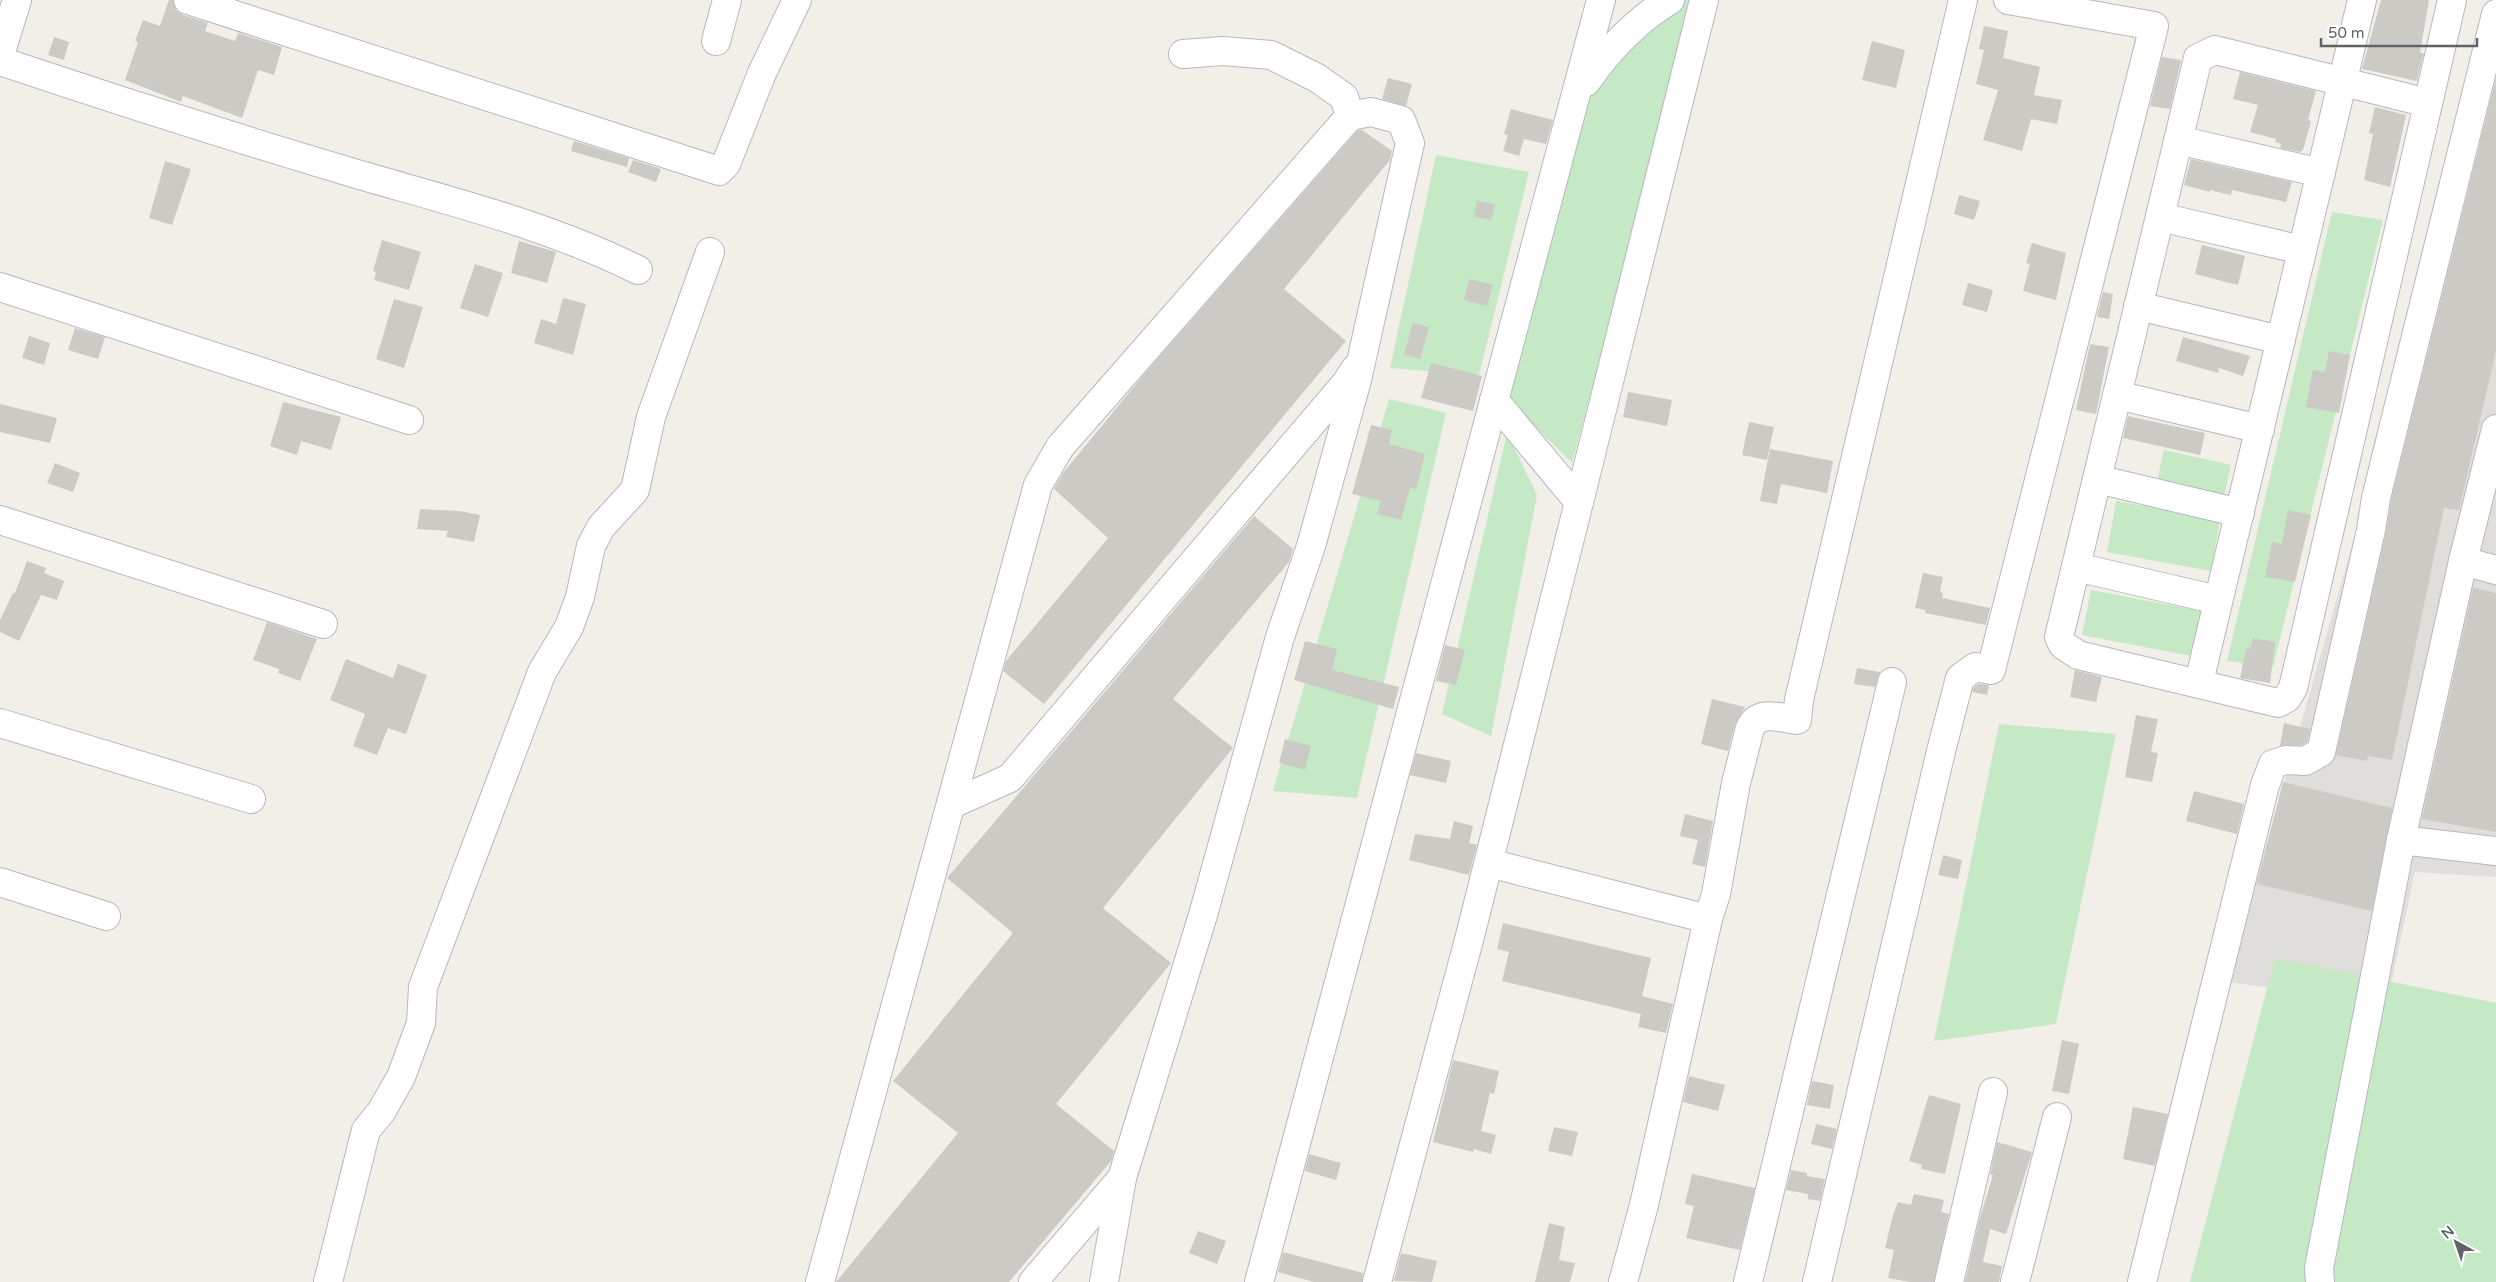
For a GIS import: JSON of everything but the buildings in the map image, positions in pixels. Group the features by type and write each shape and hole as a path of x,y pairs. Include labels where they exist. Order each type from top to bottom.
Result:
{"street":[{"path":"0,55 17,0"},
{"path":"188,0 719,171 726,164 762,73 797,0"},
{"path":"1259,1282 1572,102 1601,0"},
{"path":"1572,102 1606,54 1647,13 1670,0"},
{"path":"1377,1282 1489,863 1704,0"},
{"path":"1623,1282 1644,1205 1708,919 1716,894 1736,783 1750,728 1753,721 1764,716 1797,720 1799,700 1859,436 1964,0"},
{"path":"1817,1282 1960,678 1975,667 1991,670 2154,26 2044,3 2008,0"},
{"path":"2199,682 2362,0"},
{"path":"2428,103 2215,50 2198,58 2059,637 2063,646 2078,655 2199,682 2278,703 2287,698 2294,688 2452,0"},
{"path":"716,41 723,1"},
{"path":"2142,1282 2265,785 2273,764 2286,760 2305,761 2320,752 2371,530 2376,498 2496,14"},
{"path":"1183,54 1223,51 1271,55 1317,78 1344,97 1350,116"},
{"path":"0,61 244,140 514,220 615,258 638,270"},
{"path":"820,1282 1038,485 1056,454 1350,116 1371,112 1401,120 1410,143 1362,360 1311,546 1280,637 1203,915 1122,1178 1104,1282"},
{"path":"2178,140 2321,173"},
{"path":"2160,217 2302,250"},
{"path":"328,1282 366,1130 390,1098 401,1077 421,1023 423,987 542,672 569,627 580,597 591,546 601,527 635,490 651,416 710,252"},
{"path":"0,287 409,420"},
{"path":"2138,306 2281,340"},
{"path":"952,804 1010,778 1340,390 1362,360"},
{"path":"2117,395 2260,429"},
{"path":"1494,400 1579,502"},
{"path":"2320,1282 2320,1268 2401,840 2464,561 2491,469 2496,428"},
{"path":"2097,479 2240,513"},
{"path":"0,520 323,624"},
{"path":"2464,561 2496,570"},
{"path":"2076,567 2218,600"},
{"path":"1748,1282 1892,682"},
{"path":"0,723 251,799"},
{"path":"2401,840 2496,851"},
{"path":"1489,863 1708,919"},
{"path":"0,882 106,916"},
{"path":"1949,1282 1993,1092"},
{"path":"2014,1282 2057,1117"},
{"path":"1034,1282 1122,1178"}],"shaded area":[{"path":"2496,43 2496,877 2415,872 2387,1003 2227,982"}],"green space":[{"path":"1682,0 1697,0 1572,463 1503,394 1581,102 1618,54"},
{"path":"1436,155 1529,172 1479,375 1390,368"},
{"path":"2332,212 2383,220 2273,667 2227,661"},
{"path":"1389,399 1446,413 1357,798 1273,791"},
{"path":"1507,433 1537,495 1491,736 1442,714"},
{"path":"2164,450 2231,465 2224,496 2157,481"},
{"path":"2116,501 2220,520 2211,571 2107,552"},
{"path":"2091,590 2201,611 2191,656 2082,635"},
{"path":"1999,724 2116,734 2056,1024 1934,1041"},
{"path":"2275,958 2496,1003 2496,1282 2190,1282"}]}
